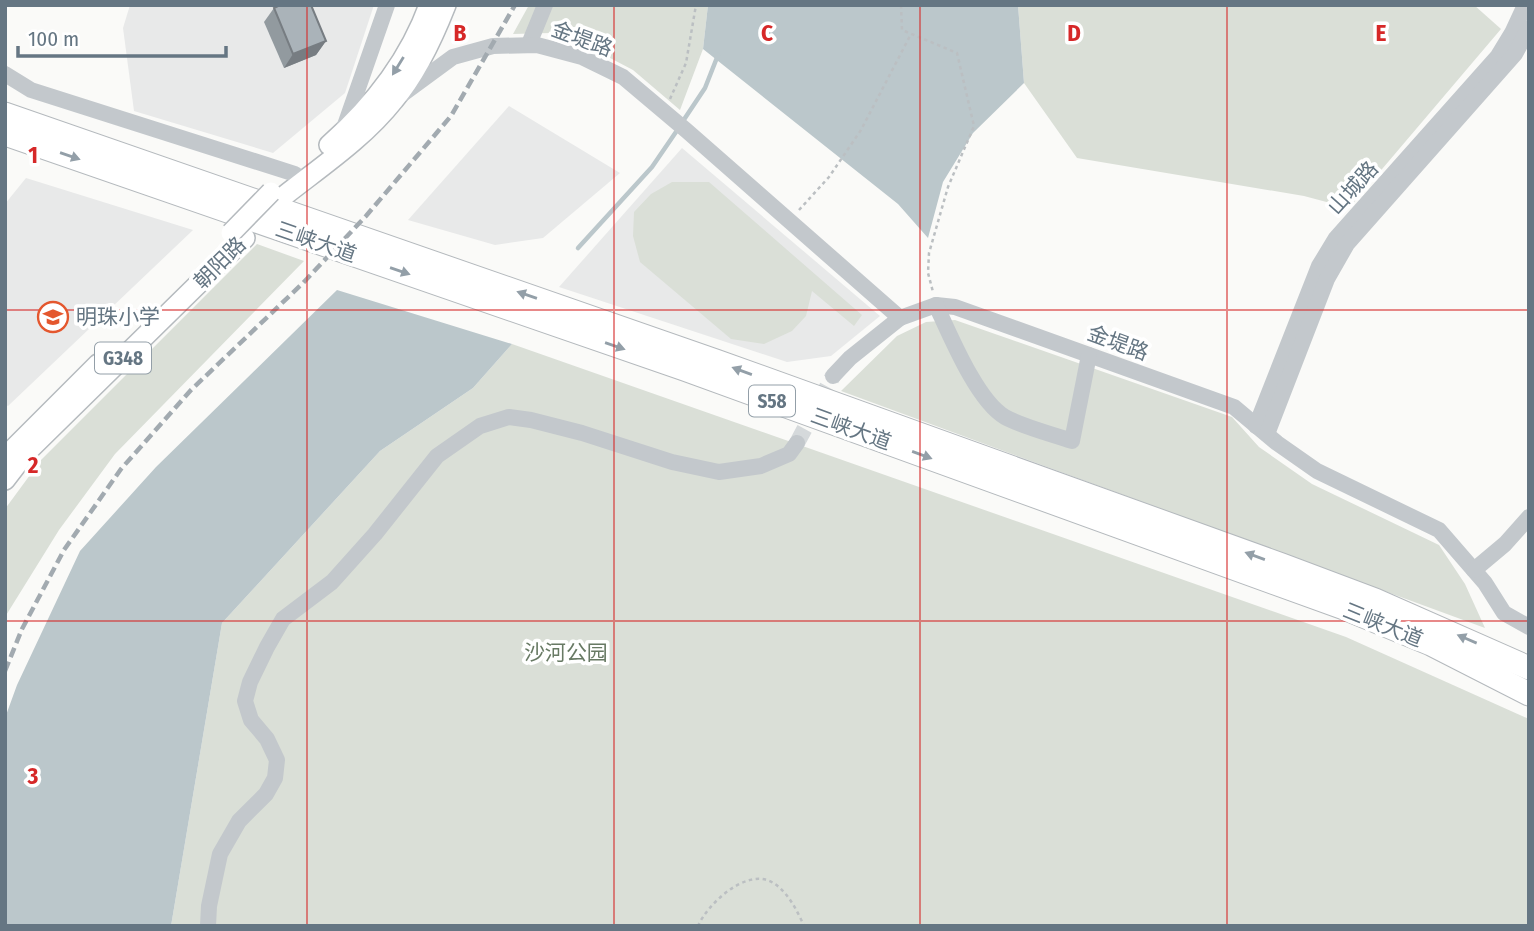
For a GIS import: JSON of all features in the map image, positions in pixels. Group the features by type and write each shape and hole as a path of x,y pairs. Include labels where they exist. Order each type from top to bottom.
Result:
{"highway":[{"name":"三峡大道","path":"5,114 716,361 1282,565 1375,600 1529,668"},
{"name":"三峡大道","path":"5,134 684,369 1344,608 1431,645 1529,694"}],"main road":[{"name":"朝阳路","path":"5,480 12,449 238,236 295,174 342,133 383,90 420,30 429,5"},
{"name":"朝阳路","path":"278,194 351,144 395,100 433,40 446,5"}],"street":[{"path":"342,133 387,5"},
{"path":"529,44 545,5"},
{"name":"山城路","path":"1261,430 1319,266 1331,248 1498,56 1513,33 1525,5"},
{"name":"山城路","path":"1261,430 1327,279 1347,244 1515,54 1529,28"},
{"name":"金堤路","path":"395,100 453,57 493,46 529,44 553,47 582,57 623,77 789,220"},
{"path":"5,74 31,90 295,174"},
{"path":"789,220 900,318"},
{"path":"936,306 961,358 991,405 1005,417 1072,441 1089,355"},
{"name":"金堤路","path":"833,376 857,352 900,318 936,306 955,307 1234,407 1317,471 1439,530 1474,570 1504,613 1529,628"},
{"path":"208,926 209,906 220,854 239,821 266,794 275,778 277,760 267,739 251,720 245,701 250,682 267,647 282,619 340,574 437,456 480,426 509,417 582,433 672,463 719,472 761,466 789,454 797,443"},
{"path":"1474,570 1506,544 1529,517"}],"path":[{"path":"668,114 686,63 696,5"},
{"path":"901,5 902,30 957,53 974,126 948,187 929,253 929,273 936,306"},
{"path":"789,220 829,177 861,130 911,34"},
{"path":"698,926 714,902 731,888 751,880 767,880 790,898 804,926"}],"shaded area":[{"path":"130,5 374,5 345,93 273,153 134,111 123,28"},
{"path":"708,5 1018,5 1024,83 973,133 943,182 928,238 898,204 703,49"},
{"path":"509,106 620,173 543,238 495,245 408,220"},
{"path":"682,148 880,316 831,356 787,362 559,287"},
{"name":"明珠小学","path":"26,178 193,230 8,406 5,404 5,204"},
{"path":"337,290 512,344 473,388 380,451 222,623 171,926 5,926 5,718 17,685 80,551 156,467"}],"green space":[{"path":"529,5 708,5 703,49 680,110 633,70 593,49 550,33 513,34"},
{"path":"1018,5 1474,5 1501,29 1349,208 1304,196 1077,158 1024,83"},
{"path":"672,182 709,182 862,315 854,326 812,291 806,316 792,331 764,344 731,339 640,262 633,236 634,212 651,194"},
{"path":"257,244 304,261 115,454 59,530 5,617 5,509 41,460"},
{"path":"955,320 1232,417 1259,447 1312,484 1439,545 1465,584 1485,628 841,391 897,336 926,322"},
{"name":"沙河公园","path":"512,344 1346,637 1529,719 1529,926 171,926 222,623 380,451 473,388"}],"building":[{"path":"280,5 311,5 326,41 293,54 274,8"}],"waterway":[{"path":"683,121 705,88 718,55"},
{"path":"578,248 652,167 678,129"}],"tunnel":[{"path":"797,443 833,376"}],"railway":[{"path":"5,671 22,629 64,550 121,469 191,390 303,283 366,216 451,116 515,5"}],"place":[{"name":"明珠小学","path":"53,317"}]}
